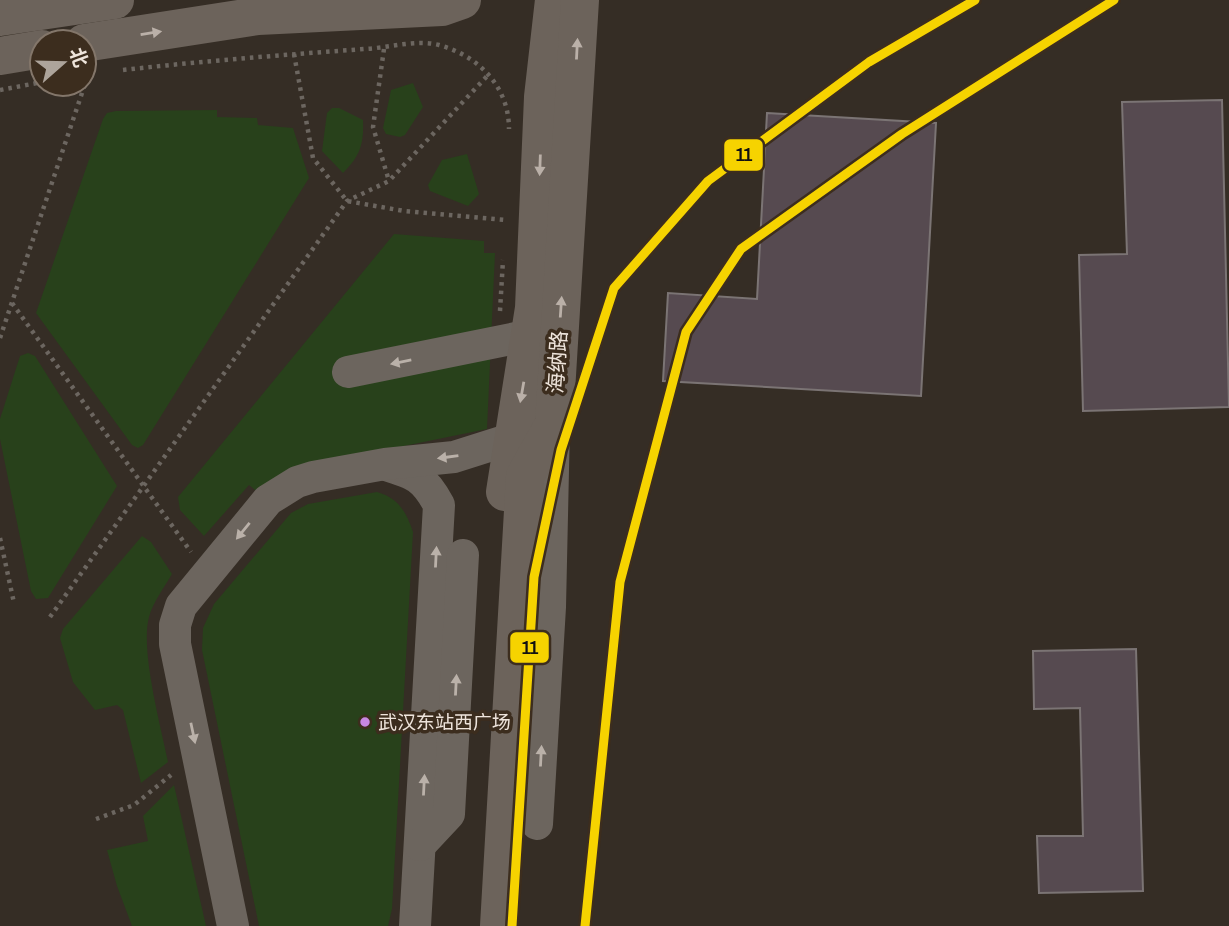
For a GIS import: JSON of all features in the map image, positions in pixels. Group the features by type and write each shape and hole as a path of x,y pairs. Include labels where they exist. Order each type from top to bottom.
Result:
{"main road":[{"path":"0,17 116,0"},
{"path":"98,64 258,16 442,7 462,0"},
{"name":"海纳路","path":"482,926 506,475 514,438 516,325 534,308 543,97 554,0"},
{"name":"海纳路","path":"499,926 525,477 554,424 580,0"},
{"path":"0,56 28,51"}],"lane":[{"path":"348,372 516,325"},
{"path":"537,824 550,607 554,424"},
{"path":"233,926 175,644 175,625 181,606 268,500 282,490 313,477 385,464 454,457 514,438"},
{"path":"385,464 415,474 429,487 439,505 415,926"},
{"path":"421,845 449,814 463,555"}],"path":[{"path":"114,71 222,59 384,48 415,43 437,45 459,52 489,74 502,94 509,113 509,139"},
{"path":"384,48 373,127 389,181"},
{"path":"294,54 313,158 347,201 404,211 505,219 504,233"},
{"path":"50,617 347,201 389,181 489,74"},
{"path":"0,90 28,85"},
{"path":"0,338 79,98"},
{"path":"503,247 516,325"},
{"path":"12,303 191,552"},
{"path":"0,538 15,603"},
{"path":"96,819 134,805 171,775"}],"green space":[{"path":"413,83 423,107 405,135 400,137 386,134 383,128 391,90"},
{"path":"332,108 339,108 363,120 360,149 343,173 322,151 327,113"},
{"path":"217,110 217,117 257,118 258,125 293,128 309,178 143,445 138,448 132,445 36,313 107,113"},
{"path":"467,154 479,194 468,206 430,191 428,185 442,160"},
{"path":"394,234 484,241 484,253 495,253 487,429 306,466 260,494 249,485 204,536 180,510 178,497"},
{"path":"28,353 35,356 117,486 48,598 36,599 31,591 0,439 0,419 20,356"},
{"path":"377,492 400,506 413,532 392,909 388,926 259,926 202,650 203,628 214,604 291,513 308,504"},
{"path":"142,536 151,542 172,574 153,606 147,631 152,689 168,762 141,783 123,710 117,705 95,710 73,682 60,638 63,629"},
{"path":"174,785 206,926 132,926 107,850 148,841 143,816"}],"building":[{"path":"1222,100 1229,407 1083,411 1079,255 1127,254 1122,102"},
{"path":"767,113 936,123 921,396 663,381 668,293 757,299"},
{"path":"1136,649 1143,891 1039,893 1037,836 1083,836 1080,708 1034,709 1033,651"}],"transit line":[{"name":"11","path":"512,926 534,577 561,450 614,288 708,181 869,62 975,0"},
{"name":"11","path":"585,926 620,582 686,332 741,249 902,134 1114,0"}],"place":[{"name":"武汉东站西广场","path":"365,722"}]}
